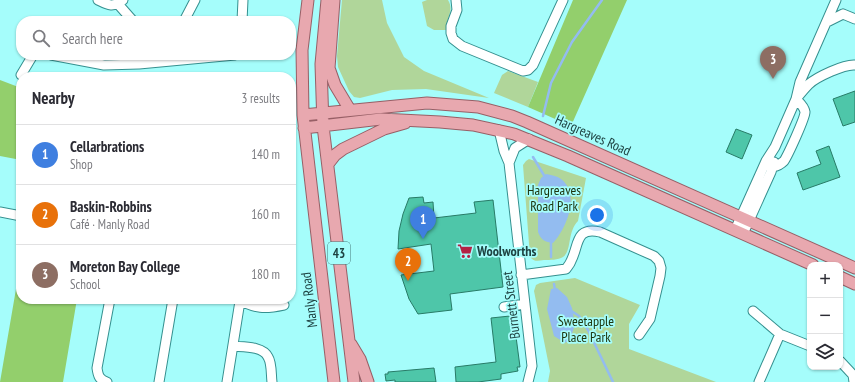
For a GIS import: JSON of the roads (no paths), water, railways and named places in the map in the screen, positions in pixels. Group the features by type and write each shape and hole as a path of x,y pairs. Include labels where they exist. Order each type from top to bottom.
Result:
{"main road":[{"name":"Manly Road","path":"308,0 302,50 303,115 334,382"},
{"name":"43","path":"327,0 321,64 322,113 354,382"},
{"path":"334,0 329,68 335,85 350,110"},
{"name":"Hargreaves Road","path":"303,115 427,103 459,105 494,111 526,122 855,268"},
{"path":"304,128 381,119 415,120 473,125 500,130 529,139 807,262"},
{"path":"328,164 339,152 347,147 384,129 415,120"},
{"path":"843,278 855,284"},
{"path":"350,342 360,359 368,382"}],"street":[{"path":"98,0 109,5 120,2 130,16"},
{"path":"187,16 195,0"},
{"path":"242,16 243,0"},
{"path":"456,0 457,10 451,26 453,39 462,46 523,71 528,70 533,65 564,0"},
{"path":"745,219 766,160 775,147 796,99 800,82 836,0"},
{"path":"839,0 843,14 855,20"},
{"path":"827,22 843,14"},
{"path":"23,72 30,60"},
{"path":"78,60 104,65 138,60"},
{"path":"796,99 810,83 840,67 851,65 855,66"},
{"path":"773,167 781,164 786,158 803,118 803,106 796,99"},
{"name":"Burnett Street","path":"500,130 504,151 509,163 532,366 528,382"},
{"path":"509,163 515,148 529,139"},
{"path":"739,232 773,167 775,147"},
{"path":"0,212 16,215"},
{"path":"521,275 566,269 571,261 578,238 585,232 591,230 600,232 654,256 659,261 661,268 660,276 650,319 639,335"},
{"path":"107,382 100,379 97,368 109,304"},
{"path":"159,382 172,304"},
{"path":"227,382 238,304"},
{"path":"249,304 256,307 267,308 284,305"},
{"path":"504,307 525,304"},
{"path":"753,311 780,334 807,345"},
{"path":"759,382 780,334"},
{"path":"233,346 260,350 264,352 268,356 272,382"},
{"path":"843,364 853,375 854,382"}],"water":[{"path":"546,174 556,176 567,185 571,202 567,221 553,243 544,240 540,237 538,232 538,185 541,178"},
{"path":"557,288 567,297 572,308 575,325 570,339 565,343 554,336 547,309 551,289"}],"waterway":[{"path":"543,116 551,83 572,42 602,0"},
{"path":"533,157 545,177"},
{"path":"551,241 551,257"},
{"path":"554,284 555,290"},
{"path":"570,310 579,316 588,330 613,382"}],"place":[{"name":"Moreton Bay College","path":"773,79"},
{"name":"Cellarbrations","path":"423,239"},
{"name":"Woolworths","path":"465,251"},
{"name":"Baskin-Robbins","path":"408,281"}],"park label":[{"name":"Hargreaves Road Park","path":"554,198"},
{"name":"Sweetapple Place Park","path":"586,330"}]}
